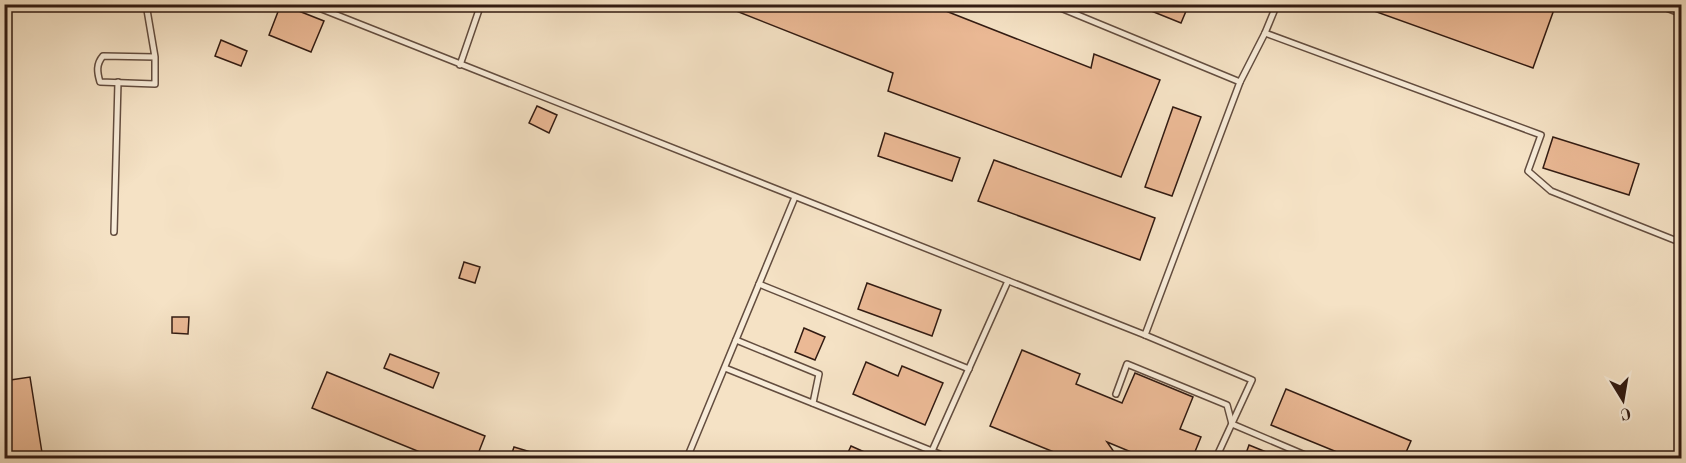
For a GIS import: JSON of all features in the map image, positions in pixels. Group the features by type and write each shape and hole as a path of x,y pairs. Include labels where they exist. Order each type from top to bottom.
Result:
{"lane":[{"path":"146,4 155,57 155,84 100,82 97,73 98,62 103,56 155,57"},
{"path":"309,4 1252,380 1216,459"},
{"path":"460,65 481,4"},
{"path":"1051,4 1240,82"},
{"path":"1144,335 1240,82 1277,4"},
{"path":"1656,4 1682,14"},
{"path":"1265,33 1541,135 1528,171 1551,191 1682,243"},
{"path":"114,232 118,82"},
{"path":"687,459 795,197"},
{"path":"929,459 1008,281"},
{"path":"759,284 969,369"},
{"path":"736,340 819,374 813,403"},
{"path":"1116,394 1127,364 1227,405 1232,424"},
{"path":"725,368 949,459"},
{"path":"1232,424 1312,459"}],"building":[{"path":"281,4 324,21 311,52 269,35"},
{"path":"928,4 1091,68 1094,54 1160,80 1121,177 888,91 893,73 721,5"},
{"path":"1134,4 1189,4 1181,23"},
{"path":"1360,4 1556,4 1533,68 1360,6"},
{"path":"221,40 247,51 241,66 215,56"},
{"path":"537,106 557,115 549,133 529,123"},
{"path":"1173,107 1201,117 1172,196 1145,187"},
{"path":"885,133 960,158 952,181 878,156"},
{"path":"1553,137 1639,164 1629,195 1543,168"},
{"path":"994,160 1155,218 1140,260 978,201"},
{"path":"464,262 480,267 475,283 459,278"},
{"path":"867,283 941,310 932,336 858,309"},
{"path":"172,317 189,317 188,334 172,333"},
{"path":"804,328 825,337 815,360 795,352"},
{"path":"1022,350 1080,374 1076,384 1122,403 1135,373 1193,397 1180,429 1201,437 1192,459 1148,459 1107,442 1119,459 1071,459 990,426"},
{"path":"390,354 439,373 433,388 384,368"},
{"path":"866,362 898,376 902,366 943,383 925,425 853,394"},
{"path":"327,372 485,436 476,459 437,459 312,408"},
{"path":"30,377 43,459 4,459 4,381"},
{"path":"1286,389 1411,441 1403,459 1354,459 1271,425"},
{"path":"1249,445 1281,458 1281,459 1244,459"},
{"path":"851,446 880,459 845,459"},
{"path":"514,447 544,456 543,459 510,459"}],"railway":[{"path":"724,4 736,9"}]}
